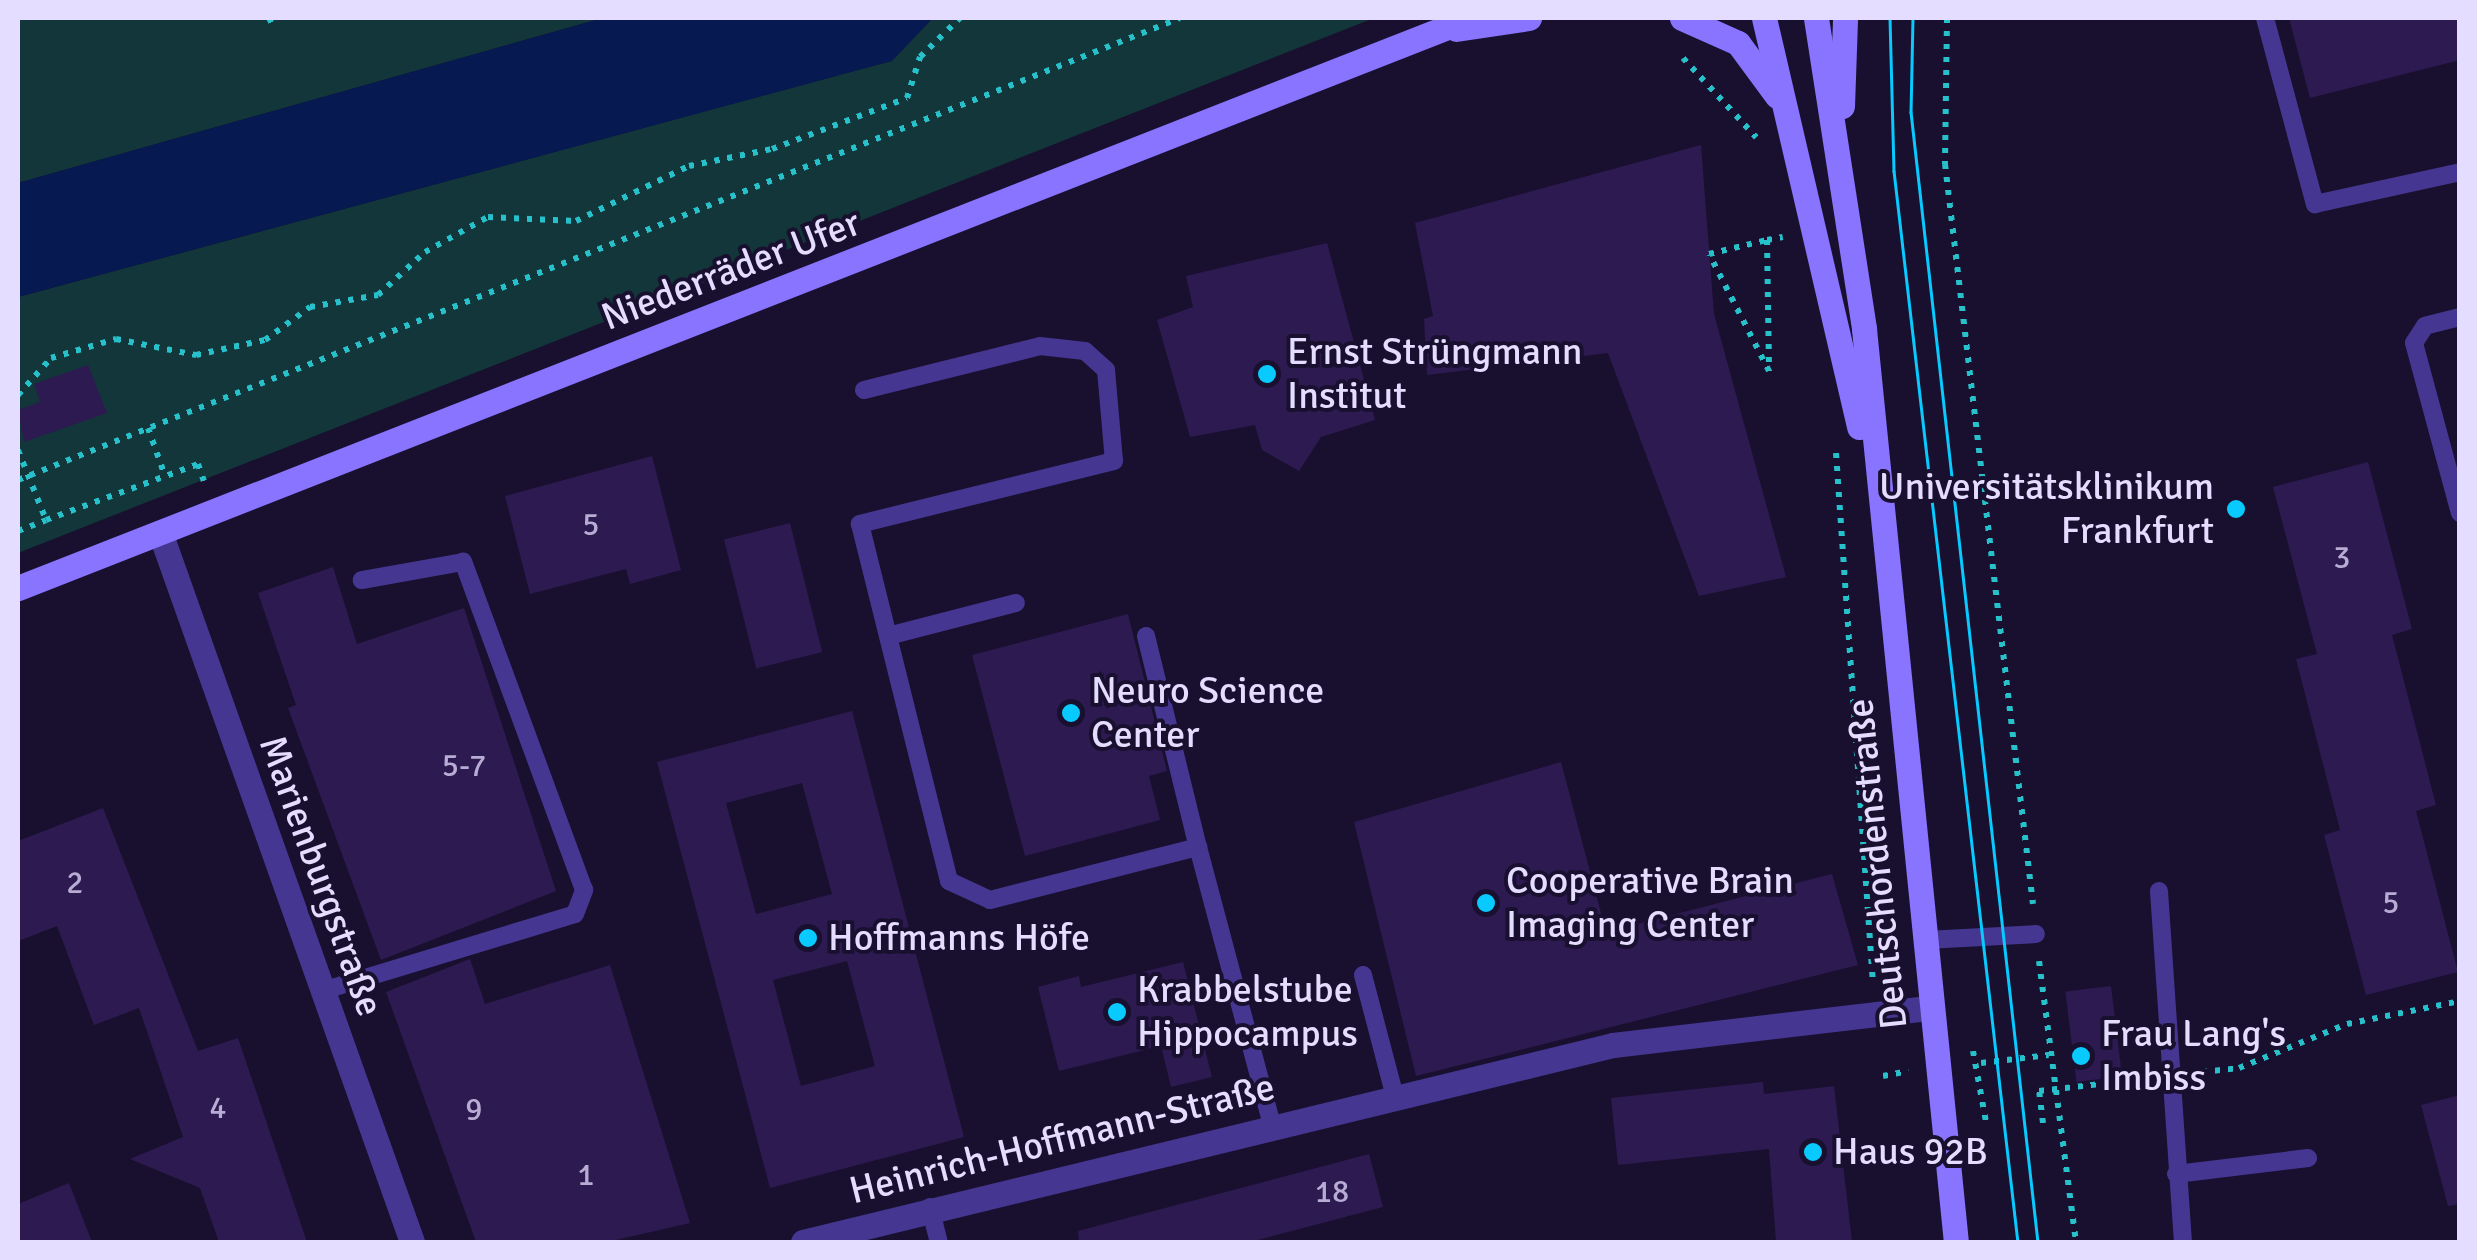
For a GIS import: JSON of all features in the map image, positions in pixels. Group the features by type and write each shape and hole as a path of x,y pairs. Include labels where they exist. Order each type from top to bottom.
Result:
{"main road":[{"name":"Niederräder Ufer","path":"18,588 1470,18"},
{"path":"1437,33 1529,18"},
{"name":"Deutschordenstraße","path":"1764,18 1873,478"},
{"name":"Deutschordenstraße","path":"1816,18 1840,151 1956,1242"},
{"path":"1840,151 1845,18"},
{"path":"1690,20 1738,44 1772,84 1792,133"}],"street":[{"name":"Marienburgstraße","path":"161,534 412,1242"},
{"name":"Heinrich-Hoffmann-Straße","path":"803,1242 930,1207 1613,1045 1930,1008"}],"lane":[{"path":"2266,18 2315,204 2460,172"},
{"path":"2460,316 2425,326 2414,343 2460,514"},
{"path":"864,390 1040,346 1084,351 1106,370 1118,434 1114,461 860,524 949,881 990,900 1198,847"},
{"path":"322,991 575,914 584,890 462,562 362,580"},
{"path":"888,636 1016,603"},
{"path":"1146,636 1272,1126"},
{"path":"2159,891 2170,989 2165,1076 2183,1242"},
{"path":"1926,940 2036,934"},
{"path":"1363,975 1395,1097"},
{"path":"2176,1174 2308,1158"},
{"path":"930,1207 939,1242"}],"path":[{"path":"18,395 51,358 116,339 196,355 265,340 310,307 378,295 425,252 488,217 576,221 688,166 772,148 907,98 920,57 960,18"},
{"path":"18,480 1180,18"},
{"path":"1947,18 1945,164 2049,1055 2076,1242"},
{"path":"1690,20 1681,56 1762,146"},
{"path":"1786,218 1794,254"},
{"path":"1768,240 1768,259 1769,371 1709,254 1768,240"},
{"path":"148,428 165,476"},
{"path":"1833,430 1876,1012"},
{"path":"18,450 31,475"},
{"path":"18,531 46,520"},
{"path":"2043,1123 2038,1091 2239,1068 2347,1024 2460,1001"},
{"path":"1980,1063 2049,1055"},
{"path":"1883,1076 1905,1072"}],"green space":[{"path":"18,18 603,18 18,183"},
{"path":"933,18 1374,18 18,553 18,297 891,61"}],"shaded area":[{"path":"603,18 933,18 892,61 18,297 18,183"}],"building":[{"path":"2289,18 2460,18 2460,60 2310,98"},
{"name":"Ernst Strüngmann Institut","path":"1701,145 1714,314 1786,577 1699,596 1608,353 1427,375 1424,319 1433,316 1415,223"},
{"path":"1327,243 1375,420 1321,437 1299,471 1262,450 1255,425 1190,437 1157,320 1193,307 1186,276"},
{"path":"88,365 107,413 24,442 18,410 40,402 34,384"},
{"path":"652,456 681,570 630,584 626,569 530,594 505,496"},
{"path":"2368,462 2412,629 2392,635 2436,805 2416,811 2458,972 2366,995 2324,835 2340,830 2296,659 2317,654 2273,487"},
{"path":"790,523 822,652 756,669 724,539"},
{"path":"333,567 357,644 464,608 556,891 381,960 288,708 296,705 258,593"},
{"name":"Neuro Science Center","path":"1128,614 1167,771 1149,776 1160,820 1025,856 972,655"},
{"name":"Hoffmanns Höfe","path":"852,711 964,1137 770,1188 657,762","holes":["802,783 832,894 756,914 726,803","847,961 875,1066 801,1086 773,980"]},
{"name":"Cooperative Brain Imaging Center","path":"1561,762 1606,932 1832,874 1858,965 1416,1076 1354,822"},
{"path":"103,808 198,1051 238,1038 307,1242 219,1242 200,1188 130,1159 183,1137 139,1008 94,1025 57,926 18,941 18,841"},
{"path":"470,959 485,1004 610,965 690,1223 607,1242 476,1242 386,992"},
{"path":"1183,962 1212,1077 1171,1087 1161,1046 1059,1071 1038,987 1079,976 1081,987"},
{"path":"2111,986 2122,1076 2076,1082 2065,992"},
{"path":"1763,1082 1764,1094 1834,1086 1852,1242 1776,1242 1769,1149 1618,1165 1611,1098"},
{"path":"2460,1095 2460,1204 2448,1206 2421,1105"},
{"path":"1369,1154 1383,1207 1250,1242 1079,1242 1078,1231"},
{"path":"69,1183 92,1242 18,1242 18,1204"}],"tram line":[{"path":"1890,18 1894,171 2018,1242"},
{"path":"1913,18 1911,112 2038,1242"}],"place":[{"name":"Ernst Strüngmann Institut","path":"1267,374"},
{"name":"Universitätsklinikum Frankfurt","path":"2236,509"},
{"name":"Neuro Science Center","path":"1071,713"},
{"name":"Cooperative Brain Imaging Center","path":"1486,903"},
{"name":"Hoffmanns Höfe","path":"808,938"},
{"name":"Krabbelstube Hippocampus","path":"1117,1012"},
{"name":"Frau Lang's Imbiss","path":"2081,1056"},
{"name":"Haus 92B","path":"1813,1152"}]}
